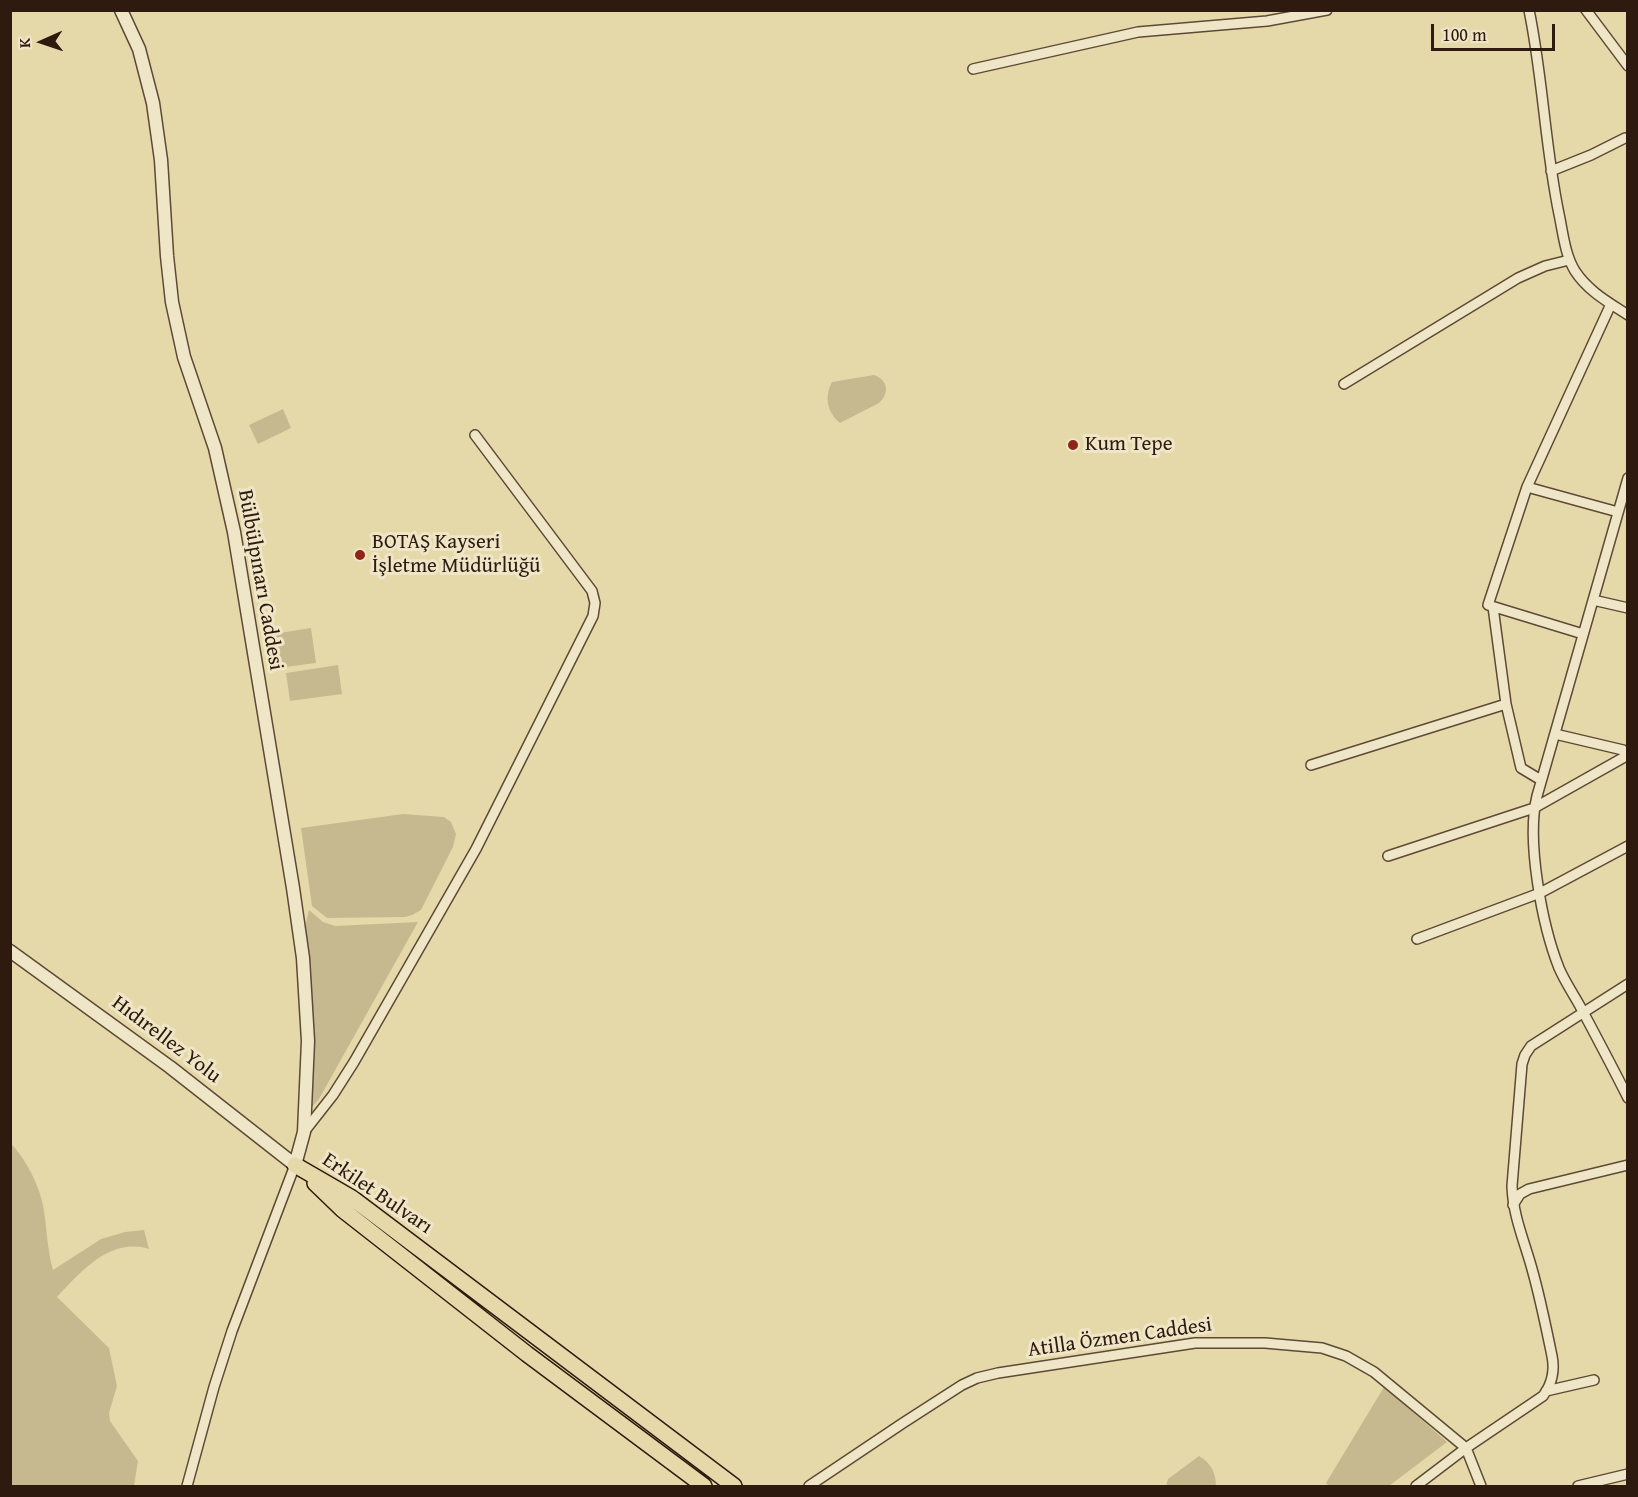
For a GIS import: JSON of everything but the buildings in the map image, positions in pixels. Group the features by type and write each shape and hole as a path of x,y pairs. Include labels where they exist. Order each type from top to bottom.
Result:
{"main road":[{"name":"Erkilet Bulvarı","path":"295,1165 343,1210 508,1340 705,1486"},
{"name":"Erkilet Bulvarı","path":"295,1165 352,1198 734,1486"}],"street":[{"name":"Bülbülpınarı Caddesi","path":"121,10 139,49 153,103 162,160 167,256 176,321 184,357 214,447 234,532 303,958 308,1041 304,1132 295,1165"},
{"path":"973,69 1138,32 1267,21 1327,10"},
{"path":"1529,10 1543,95 1551,171 1569,260 1585,284 1628,315"},
{"path":"1586,10 1628,66"},
{"path":"1551,171 1627,140"},
{"path":"1344,384 1518,278 1545,266 1569,260"},
{"path":"1583,634 1488,605 1527,487 1611,304"},
{"path":"304,1132 333,1095 354,1062 476,849 593,616 595,603 592,591 476,435"},
{"path":"1628,478 1534,808 1534,853 1540,893 1559,969 1628,1098"},
{"path":"1527,487 1618,512"},
{"path":"1593,600 1628,608"},
{"path":"1493,607 1506,704 1521,768 1541,780"},
{"path":"1311,765 1506,704"},
{"path":"1388,856 1534,808 1628,754 1623,750 1555,734"},
{"path":"1417,939 1540,893 1628,846"},
{"name":"Hıdırellez Yolu","path":"10,951 186,1079 295,1165"},
{"path":"1416,1486 1466,1448 1543,1396 1553,1376 1554,1363 1535,1278 1517,1227 1513,1205 1512,1186 1523,1060 1531,1046 1582,1011 1628,984"},
{"path":"187,1486 226,1349 295,1165"},
{"path":"1513,1205 1517,1197 1529,1189 1628,1165"},
{"name":"Atilla Özmen Caddesi","path":"809,1486 920,1412 977,1378 1206,1342 1313,1346 1338,1353 1364,1366 1383,1378 1466,1448 1481,1486"},
{"path":"1546,1391 1594,1380"},
{"path":"1578,1486 1628,1474"}],"shaded area":[{"path":"874,375 885,383 886,391 883,399 840,423 832,414 828,404 828,393 832,382"},
{"path":"283,409 291,428 258,444 249,425"},
{"path":"311,628 316,663 278,668 273,634"},
{"path":"338,665 342,694 290,701 286,673"},
{"path":"403,814 444,817 451,822 456,834 453,847 421,910 405,917 327,918 312,906 301,828"},
{"path":"309,910 323,922 335,926 418,922 319,1099 305,1115 301,945"},
{"path":"10,1143 26,1163 38,1189 43,1205 53,1270 101,1239 125,1232 144,1230 149,1249 122,1248 110,1252 87,1267 57,1297 109,1348 117,1386 109,1413 110,1421 138,1461 134,1486 11,1486"},
{"path":"1384,1387 1447,1442 1389,1486 1329,1486 1326,1483"},
{"path":"1199,1456 1212,1469 1216,1486 1166,1486 1168,1479"}],"place":[{"name":"Kum Tepe","path":"1073,445"},
{"name":"BOTAŞ Kayseri İşletme Müdürlüğü","path":"360,555"}]}
